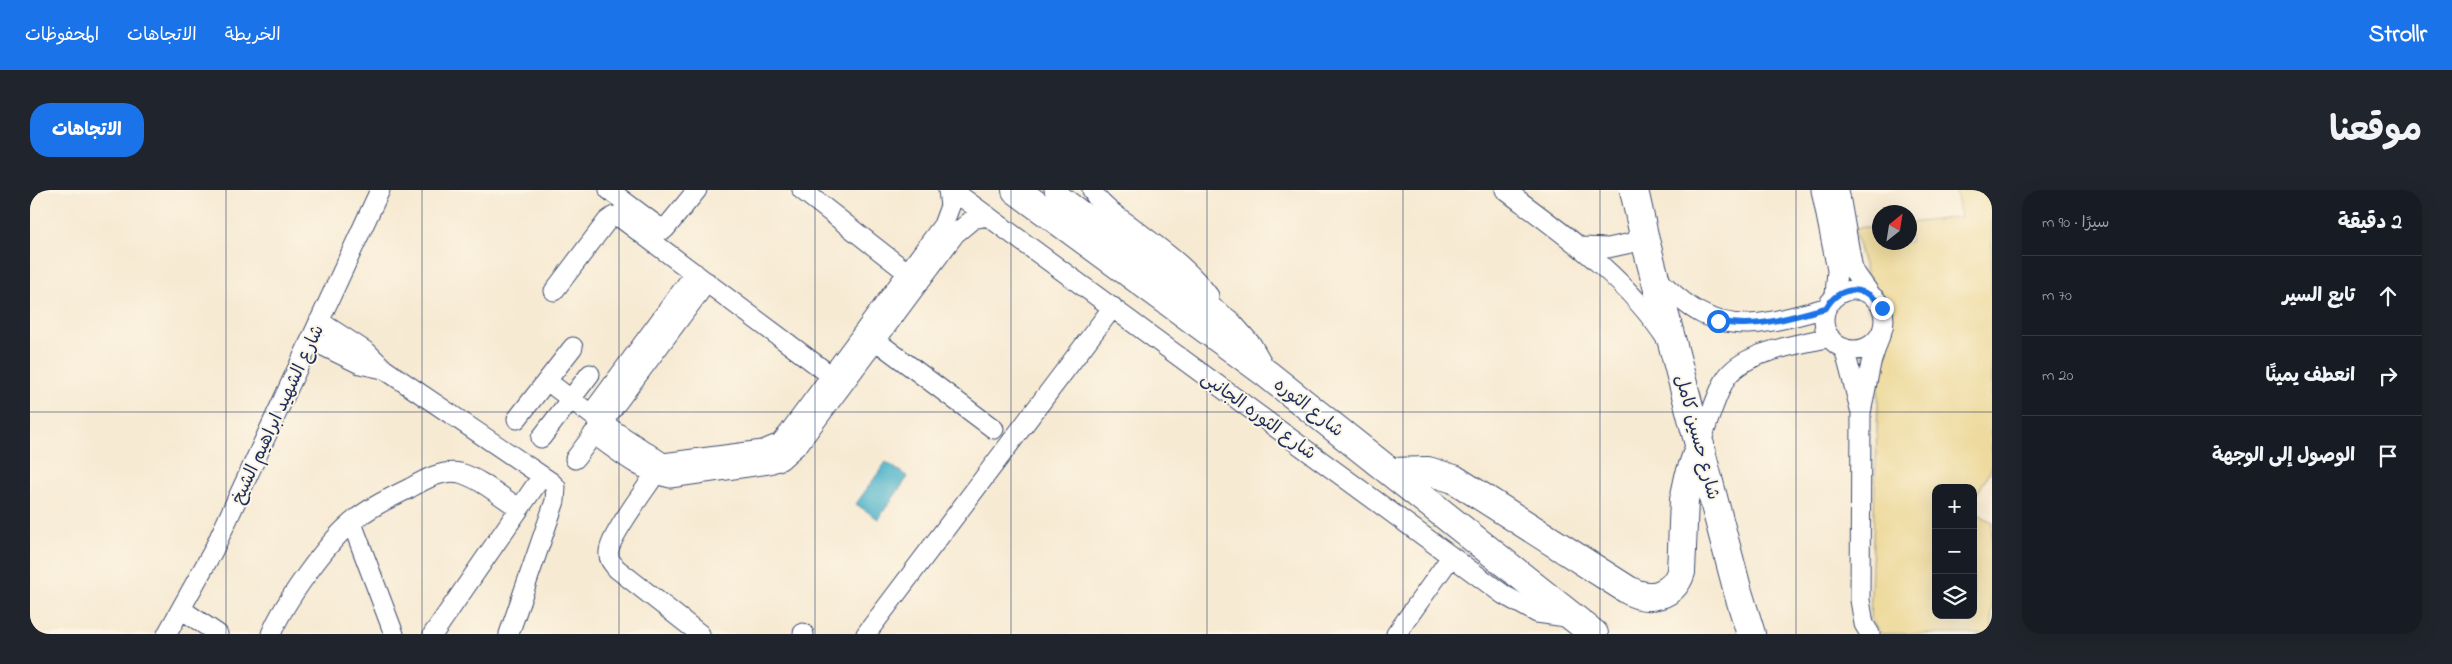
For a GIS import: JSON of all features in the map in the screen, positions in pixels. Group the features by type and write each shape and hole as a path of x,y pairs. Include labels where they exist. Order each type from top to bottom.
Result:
{"highway":[{"name":"شارع الثوره","path":"1016,190 1267,374 1584,626"},
{"name":"شارع حسين كامل","path":"1634,190 1645,240 1741,606 1751,634"},
{"path":"1391,472 1428,471 1454,479 1628,590 1639,595 1652,596 1669,591 1677,583 1681,572 1684,500 1689,477 1700,445"}],"street":[{"name":"شارع الشهيد ابراهيم الشيخ","path":"167,634 213,551 380,190"},
{"path":"609,190 656,225 665,229 697,190"},
{"path":"802,190 914,277"},
{"path":"948,190 953,224"},
{"name":"شارع الثوره الجانبى","path":"952,190 1451,557 1526,608 1584,626"},
{"path":"1054,190 1219,312 1248,338 1267,374"},
{"path":"1092,190 1106,207 1176,261 1194,278 1219,312"},
{"path":"1505,190 1582,248 1614,275 1637,300 1676,353"},
{"path":"1821,190 1837,270 1831,302 1824,323 1837,342 1862,413"},
{"path":"1839,190 1853,270 1882,308 1883,325 1871,363 1862,413 1860,600 1864,624 1870,634"},
{"path":"554,291 607,222 614,216 622,218 837,379"},
{"path":"547,380 571,399 595,423 670,478 684,478 758,466 781,460 798,445 837,379 953,224 990,217"},
{"path":"1582,248 1608,248 1645,240"},
{"path":"1655,277 1685,303 1706,316 1729,324 1754,325 1831,302 1842,292 1857,290 1871,295"},
{"path":"575,459 595,423 701,278"},
{"path":"866,634 1109,304"},
{"path":"320,321 367,352 384,369 556,487 557,495 509,634"},
{"path":"1754,325 1762,355"},
{"path":"1700,445 1726,379 1738,366 1762,355 1837,342 1861,348 1869,346 1880,333"},
{"path":"869,336 994,429"},
{"path":"311,340 360,364 384,369"},
{"path":"517,419 573,347"},
{"path":"541,438 590,374"},
{"path":"659,469 614,538 608,553 610,561 617,569 678,627 700,634"},
{"path":"271,634 300,586 337,538 352,522 421,482 447,473 460,473 519,508"},
{"path":"433,634 542,476"},
{"path":"352,522 394,634"},
{"path":"1396,634 1451,557"},
{"path":"181,609 218,634"}],"sand":[{"path":"1956,190 1992,190 1992,468 1977,494 1977,484 1932,484 1932,619 1977,619 1977,513 1992,522 1992,634 1881,634 1870,619 1880,351 1891,319 1886,303 1867,276 1854,228 1872,227 1872,250 1917,250 1917,222 1961,217"}],"water":[{"path":"886,462 908,477 878,519 856,504"}],"route":[{"path":"1718,321 1742,326 1767,322 1826,308 1835,296 1849,290 1857,290 1871,295 1882,308"}]}
